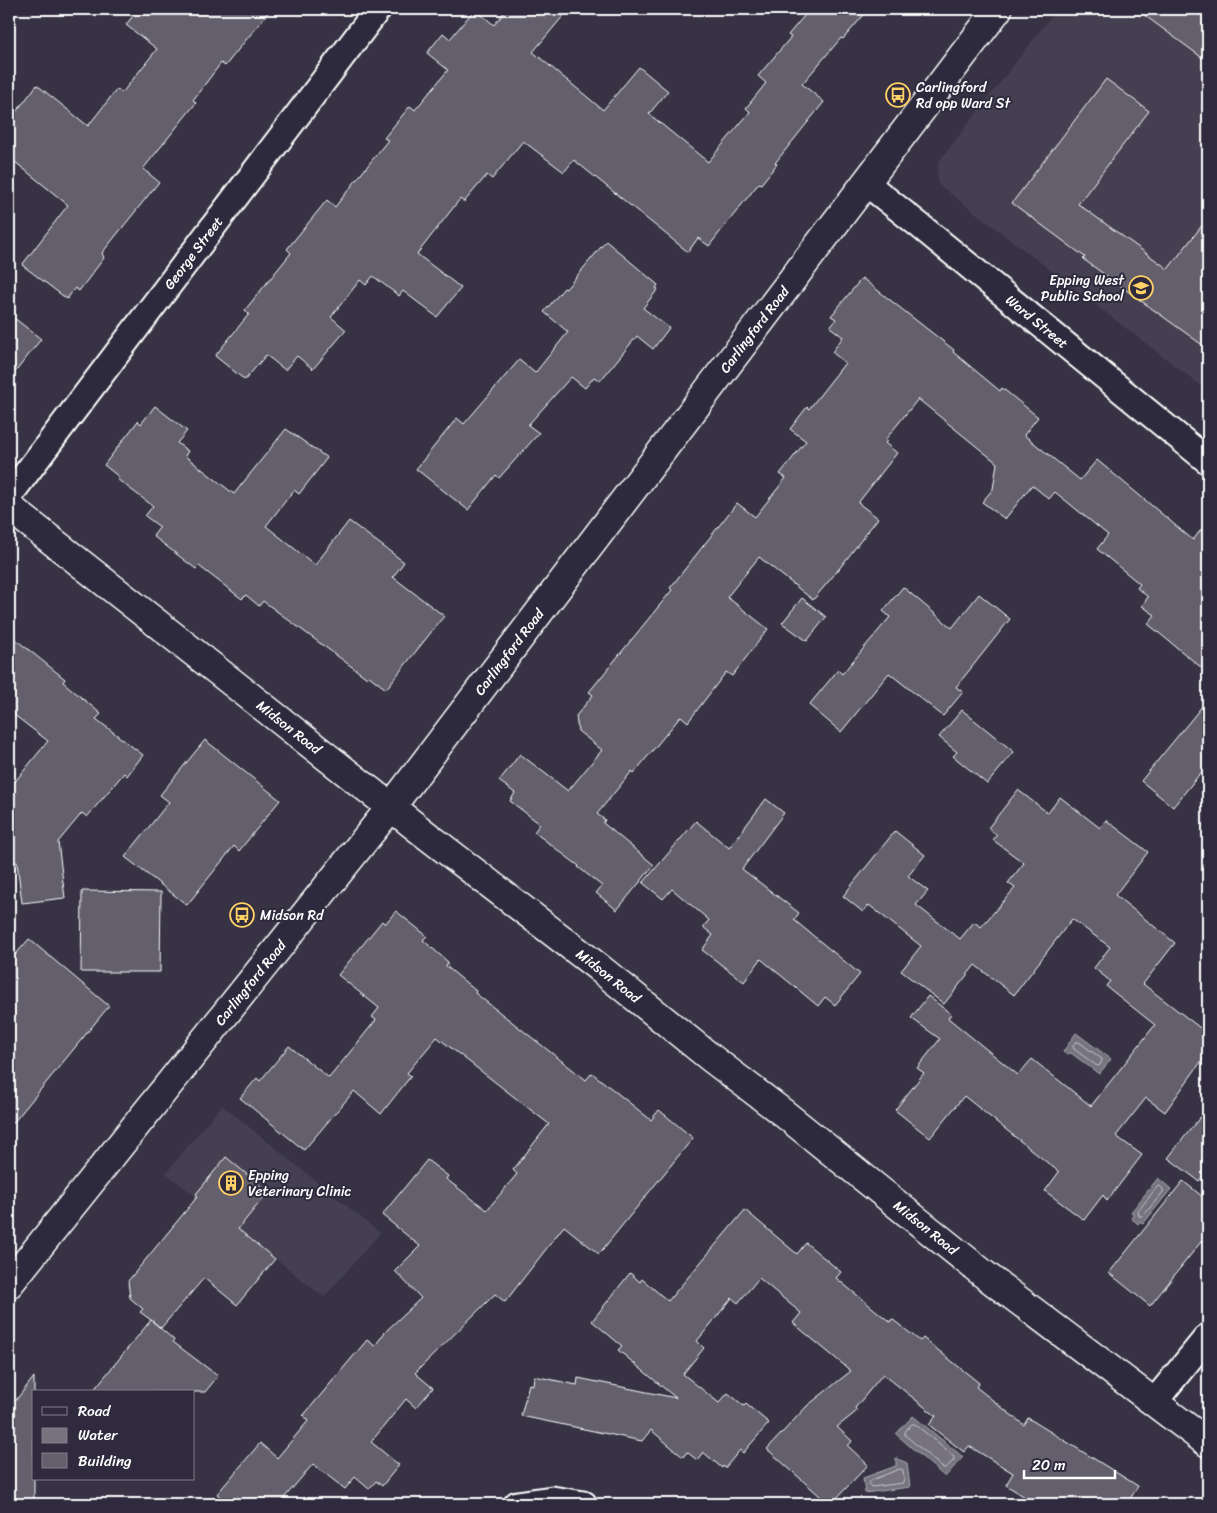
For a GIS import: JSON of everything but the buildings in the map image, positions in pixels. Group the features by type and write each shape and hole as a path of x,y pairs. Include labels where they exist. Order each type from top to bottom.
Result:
{"main road":[{"name":"Carlingford Road","path":"9,1284 391,807 998,9"},
{"name":"Midson Road","path":"9,507 782,1112 985,1275 1155,1401 1208,1443"}],"street":[{"name":"George Street","path":"9,496 378,9"},
{"name":"Ward Street","path":"866,183 1208,460"},
{"path":"1155,1401 1208,1336"},
{"path":"517,1504 552,1499 584,1504"}],"shaded area":[{"name":"Epping West Public School","path":"1057,9 1208,9 1208,391 938,184 938,163"},
{"path":"222,1105 380,1233 324,1297 166,1173"}],"water":[{"path":"1076,1033 1111,1059 1099,1074 1071,1053 1066,1054 1063,1052"},
{"path":"1158,1178 1171,1189 1143,1224 1140,1221 1138,1224 1131,1218 1134,1214 1131,1212"},
{"path":"913,1416 963,1457 945,1477 896,1434"},
{"path":"896,1458 907,1463 910,1487 865,1493 863,1478 896,1466"}],"place":[{"name":"Carlingford Rd opp Ward St","path":"898,95"},
{"name":"Epping West Public School","path":"1141,288"},
{"name":"Midson Rd","path":"242,915"},
{"name":"Epping Veterinary Clinic","path":"231,1183"}]}
